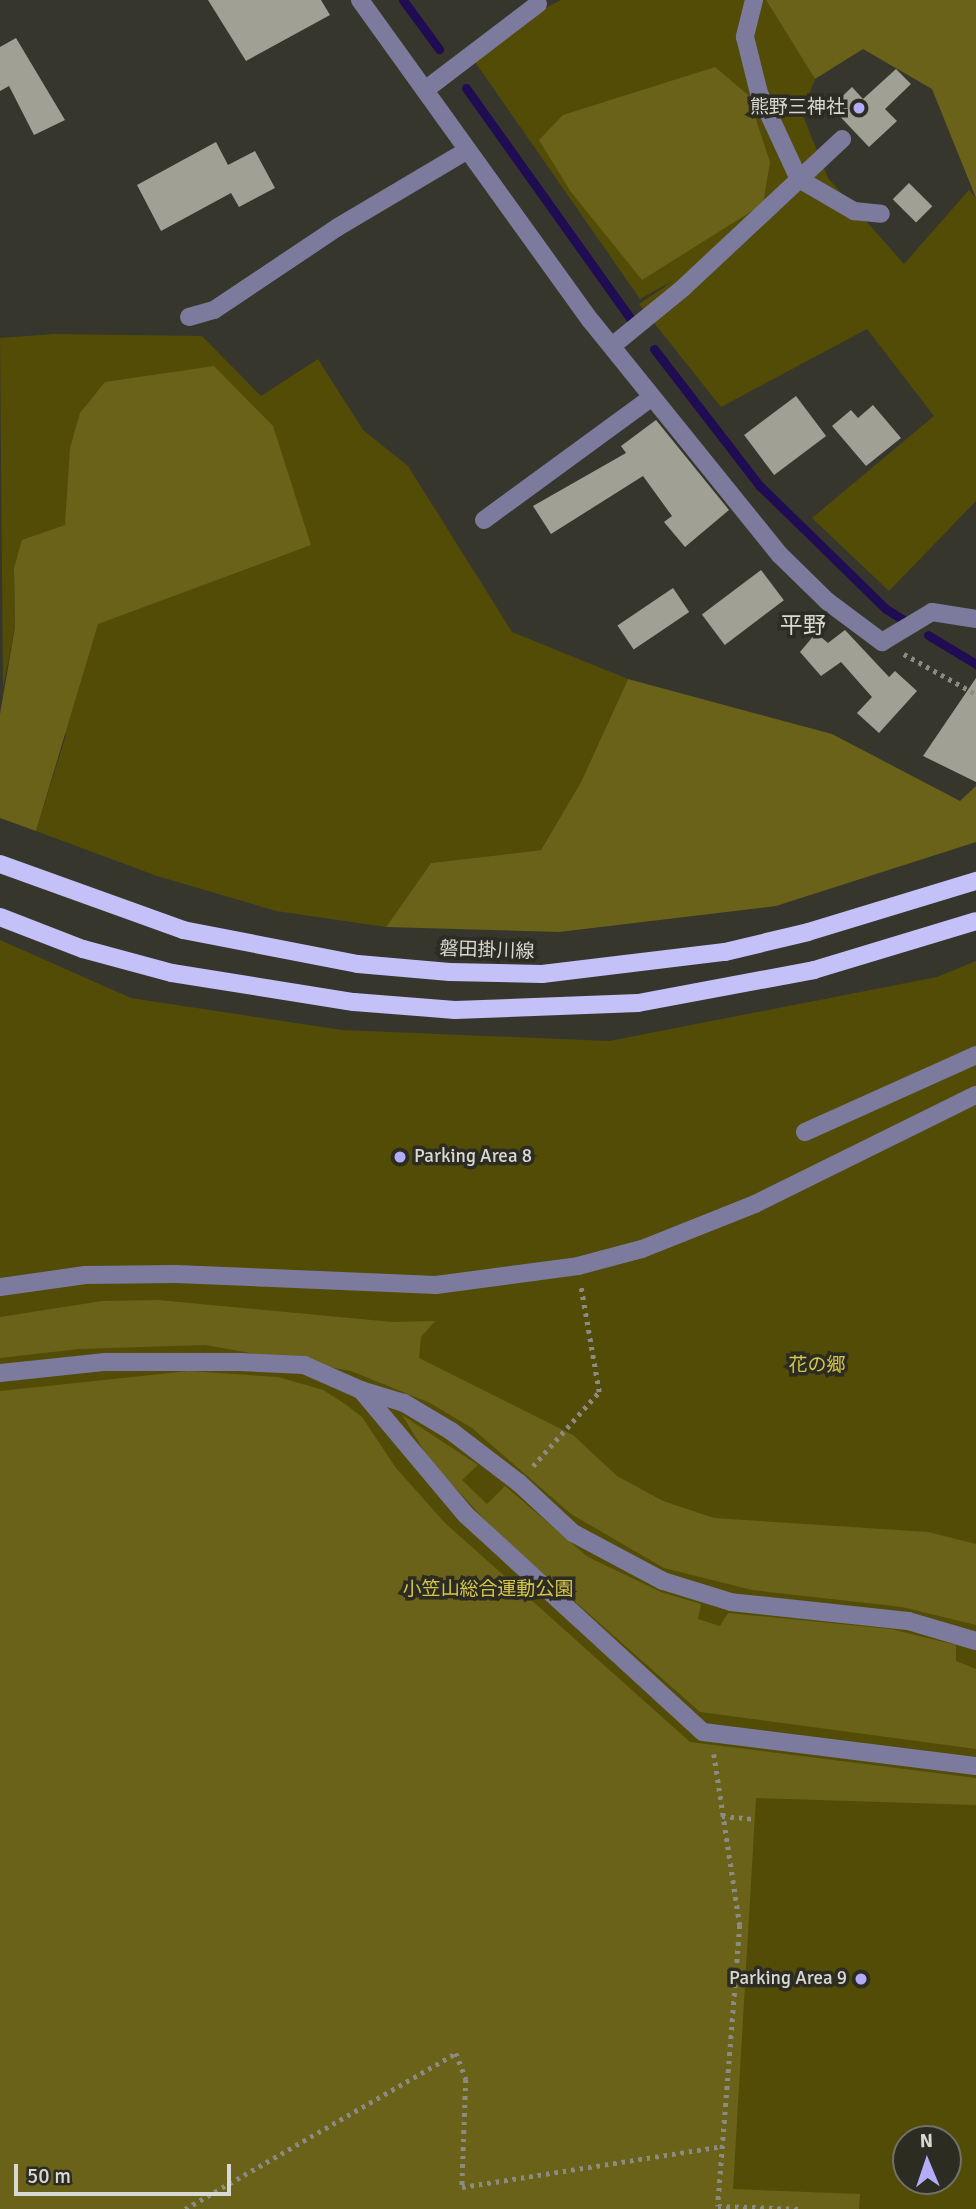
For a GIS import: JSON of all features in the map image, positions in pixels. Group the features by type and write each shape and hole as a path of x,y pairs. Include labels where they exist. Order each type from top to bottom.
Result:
{"main road":[{"name":"磐田掛川線","path":"0,864 183,930 319,957 450,972 542,974 724,952 808,932 976,881"},
{"path":"0,917 83,949 172,974 354,1002 455,1010 638,1003 814,970 976,921"}],"street":[{"path":"360,0 466,151 612,346 780,555 827,601 882,642 932,612 976,619"},
{"path":"754,0 745,37 750,59 759,93 799,179 854,211 881,214"},
{"path":"425,90 538,4"},
{"path":"612,346 683,288 842,139"},
{"path":"189,317 214,310 338,227 466,151"},
{"path":"484,520 652,397"},
{"path":"805,1132 976,1055"},
{"path":"0,1287 85,1275 176,1274 436,1284 578,1266 642,1249 743,1210 976,1095"},
{"path":"0,1373 105,1362 304,1365 416,1410 519,1483 573,1533 663,1581 731,1602 908,1620 976,1641"},
{"path":"361,1390 466,1515 703,1732 976,1766"}],"path":[{"path":"882,642 976,694"},
{"path":"519,1483 599,1392 578,1266"},
{"path":"703,1732 713,1751 740,1925 718,2206 802,2209"},
{"path":"722,1816 755,1819"},
{"path":"185,2209 456,2053 466,2079 462,2187 723,2147"}],"green space":[{"path":"561,0 766,0 815,79 802,113 828,178 904,264 969,190 976,198 976,501 889,591 812,518 934,416 867,329 721,407 639,304 676,279 640,299 466,49"},
{"path":"766,0 976,0 976,198 932,89 863,49 815,79"},
{"path":"715,67 748,95 770,162 763,204 642,280 571,192 539,140 563,115"},
{"path":"54,334 202,336 261,396 318,359 363,430 408,466 512,632 628,679 581,782 541,850 431,863 386,927 276,911 157,876 36,831 66,735 14,569 15,627 3,688 0,338"},
{"path":"214,366 273,426 311,545 98,624 36,831 0,818 0,714 15,627 14,568 22,540 65,525 70,448 80,413 105,382"},
{"path":"628,679 832,734 960,801 976,786 976,842 776,906 559,932 386,927 431,863 541,850 581,782"},
{"name":"小笠山総合運動公園","path":"0,940 131,998 342,1030 609,1041 937,977 976,961 976,2209 0,2209"},
{"path":"158,1300 393,1322 435,1321 421,1337 419,1358 573,1435 617,1476 663,1501 714,1518 928,1532 976,1544 976,1625 902,1607 752,1590 664,1568 571,1514 472,1428 430,1403 351,1371 205,1345 79,1349 0,1358 0,1317 102,1301"},
{"path":"189,1371 278,1377 323,1390 345,1404 362,1417 396,1468 445,1523 690,1742 976,1778 976,1805 756,1798 733,2189 860,2194 859,2209 0,2209 0,1391"},
{"path":"402,1415 478,1465 462,1480 487,1504 505,1486 588,1557 661,1592 701,1604 698,1619 720,1626 728,1613 891,1629 956,1645 956,1661 976,1669 976,1749 700,1712 494,1530 429,1459"}],"building":[{"path":"208,0 321,0 330,15 246,61"},
{"path":"16,38 65,120 34,135 9,86 0,91 0,47"},
{"name":"熊野三神社","path":"896,69 911,84 885,109 897,121 869,147 831,107 852,87 863,99"},
{"path":"216,142 228,165 255,151 275,188 239,207 231,193 161,231 137,185"},
{"path":"909,183 932,206 916,223 893,199"},
{"path":"796,396 826,436 774,475 744,435"},
{"path":"873,405 901,438 866,466 832,426 851,410 858,418"},
{"path":"656,420 729,510 685,547 664,522 672,516 643,476 551,534 533,506 626,453 621,446"},
{"path":"761,570 784,600 725,645 702,615"},
{"path":"673,588 689,612 634,650 617,625"},
{"path":"845,630 889,677 895,671 917,691 879,733 857,713 872,697 841,662 821,676 800,652 816,633 828,643"},
{"path":"976,678 976,782 923,756"}],"waterway":[{"path":"403,0 439,49"},
{"path":"466,88 630,318"},
{"path":"654,349 760,486 886,609 905,621"},
{"path":"928,635 976,664"}],"place":[{"name":"熊野三神社","path":"859,108"},
{"name":"Parking Area 8","path":"400,1157"},
{"name":"Parking Area 9","path":"861,1979"}],"district":[{"name":"平野","path":"803,626"}],"park label":[{"name":"花の郷","path":"817,1366"}]}
